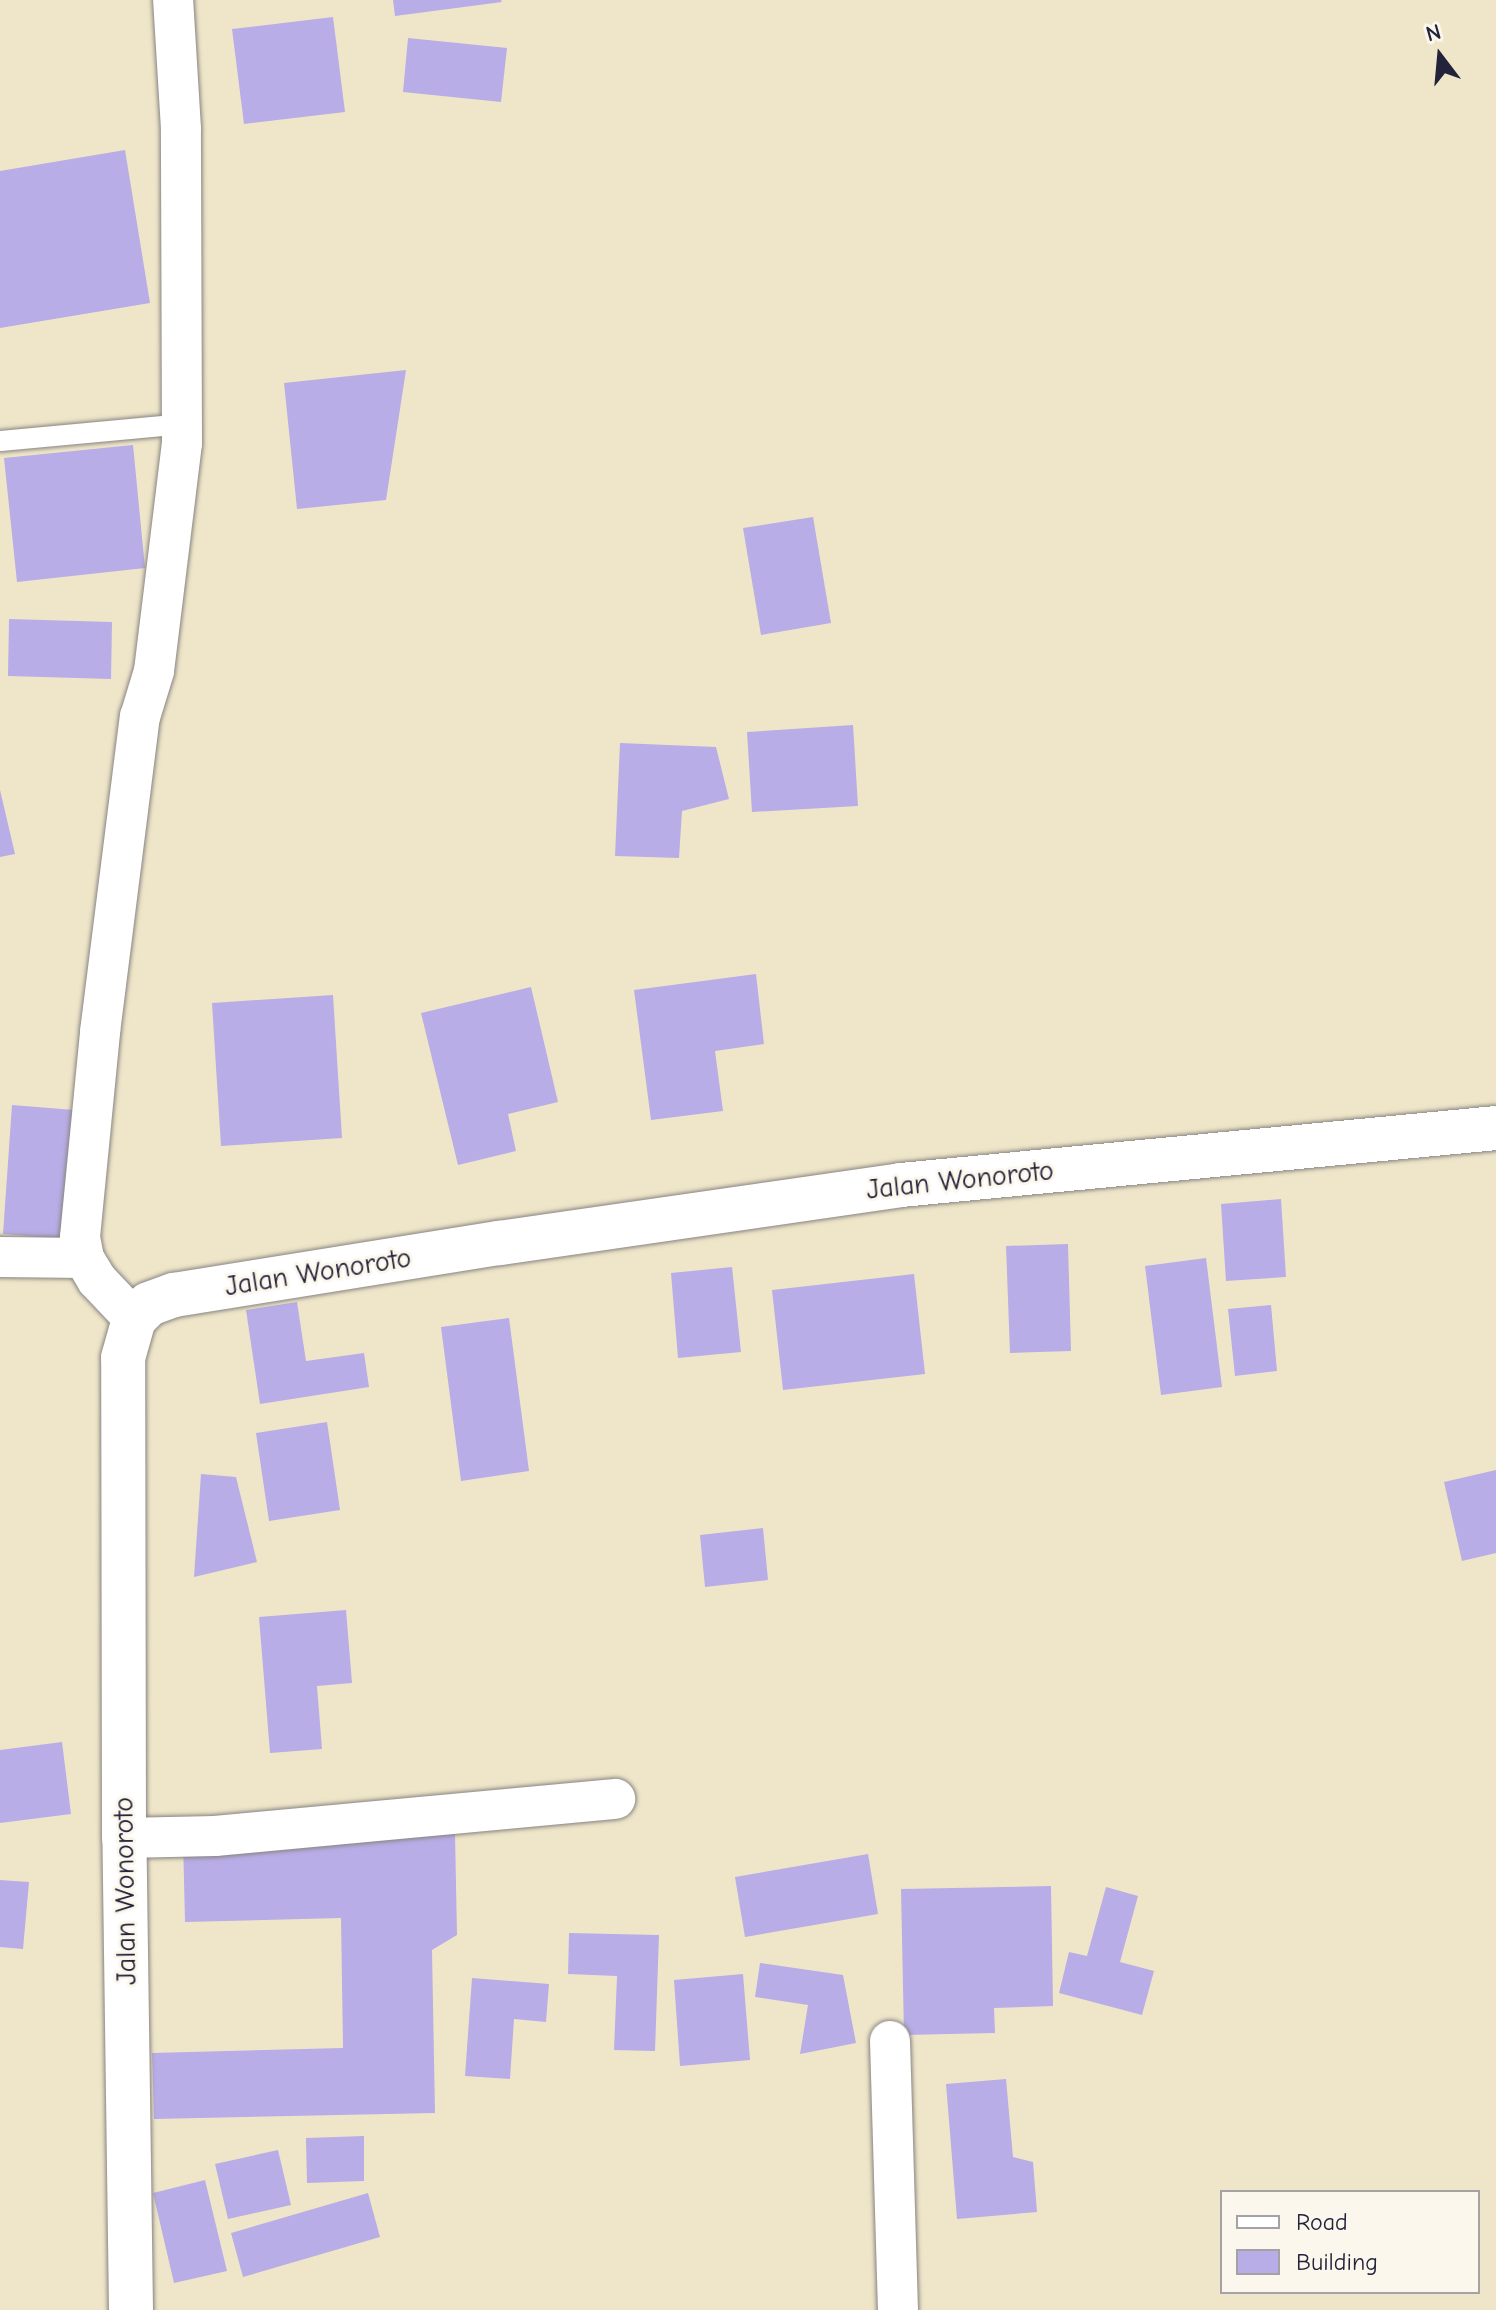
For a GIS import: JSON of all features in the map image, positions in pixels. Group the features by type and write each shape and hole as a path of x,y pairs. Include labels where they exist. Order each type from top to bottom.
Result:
{"street":[{"path":"134,1319 97,1280 84,1258 80,1237 100,1032 140,717 154,671 182,424 181,129 173,0"},
{"name":"Jalan Wonoroto","path":"131,2310 124,1838 123,1358 134,1319 149,1304 174,1295 500,1243 901,1185 1496,1128"},
{"path":"0,1257 84,1258"},
{"path":"124,1838 215,1836 615,1799"},
{"path":"890,2041 898,2310"}],"lane":[{"path":"0,441 182,424"}],"building":[{"path":"393,0 501,0 502,2 395,16"},
{"path":"333,17 345,112 244,124 232,29"},
{"path":"408,38 507,48 501,102 403,92"},
{"path":"125,150 150,303 0,328 0,171"},
{"path":"406,370 386,500 297,509 284,383"},
{"path":"133,445 145,568 17,582 4,458"},
{"path":"813,517 831,623 761,635 743,528"},
{"path":"9,619 112,622 111,679 8,676"},
{"path":"853,725 858,806 752,812 747,732"},
{"path":"620,743 716,747 729,799 682,811 679,858 615,856"},
{"path":"0,790 15,854 0,857"},
{"path":"756,974 764,1044 715,1051 723,1111 651,1120 634,990"},
{"path":"531,987 558,1102 508,1114 516,1151 458,1165 421,1013"},
{"path":"333,995 342,1138 221,1146 212,1003"},
{"path":"12,1105 74,1110 64,1239 3,1234"},
{"path":"1281,1199 1286,1277 1226,1281 1221,1204"},
{"path":"1068,1244 1071,1351 1010,1353 1006,1246"},
{"path":"1206,1258 1222,1387 1161,1395 1145,1266"},
{"path":"732,1267 741,1352 678,1358 671,1273"},
{"path":"914,1274 925,1374 783,1390 772,1290"},
{"path":"297,1302 306,1361 364,1353 369,1387 260,1404 246,1310"},
{"path":"1271,1305 1277,1371 1235,1376 1228,1309"},
{"path":"509,1318 529,1471 461,1481 441,1327"},
{"path":"327,1422 340,1510 269,1521 256,1433"},
{"path":"1496,1470 1496,1553 1462,1561 1444,1482"},
{"path":"201,1474 236,1477 257,1562 194,1577"},
{"path":"763,1528 768,1580 705,1587 700,1535"},
{"path":"346,1610 352,1683 317,1686 322,1749 270,1753 259,1617"},
{"path":"62,1742 71,1814 0,1823 0,1750"},
{"path":"455,1833 457,1935 432,1950 435,2113 154,2119 152,2053 343,2048 341,1918 185,1922 183,1839"},
{"path":"868,1854 878,1914 745,1937 735,1877"},
{"path":"0,1880 29,1882 23,1949 0,1947"},
{"path":"1051,1886 1053,2006 994,2008 995,2033 904,2035 901,1889"},
{"path":"1106,1887 1138,1896 1120,1962 1154,1971 1142,2015 1059,1993 1069,1952 1087,1956"},
{"path":"569,1933 659,1935 655,2051 614,2050 617,1976 568,1974"},
{"path":"760,1963 843,1975 856,2043 800,2054 808,2005 755,1997"},
{"path":"743,1974 750,2060 680,2066 674,1980"},
{"path":"472,1978 549,1984 546,2022 514,2019 510,2079 465,2076"},
{"path":"1006,2079 1013,2157 1033,2162 1037,2212 957,2219 946,2084"},
{"path":"364,2136 364,2181 307,2183 306,2138"},
{"path":"278,2150 291,2205 228,2219 215,2164"},
{"path":"205,2180 227,2271 174,2283 153,2193"},
{"path":"368,2193 380,2237 243,2277 231,2233"}]}
